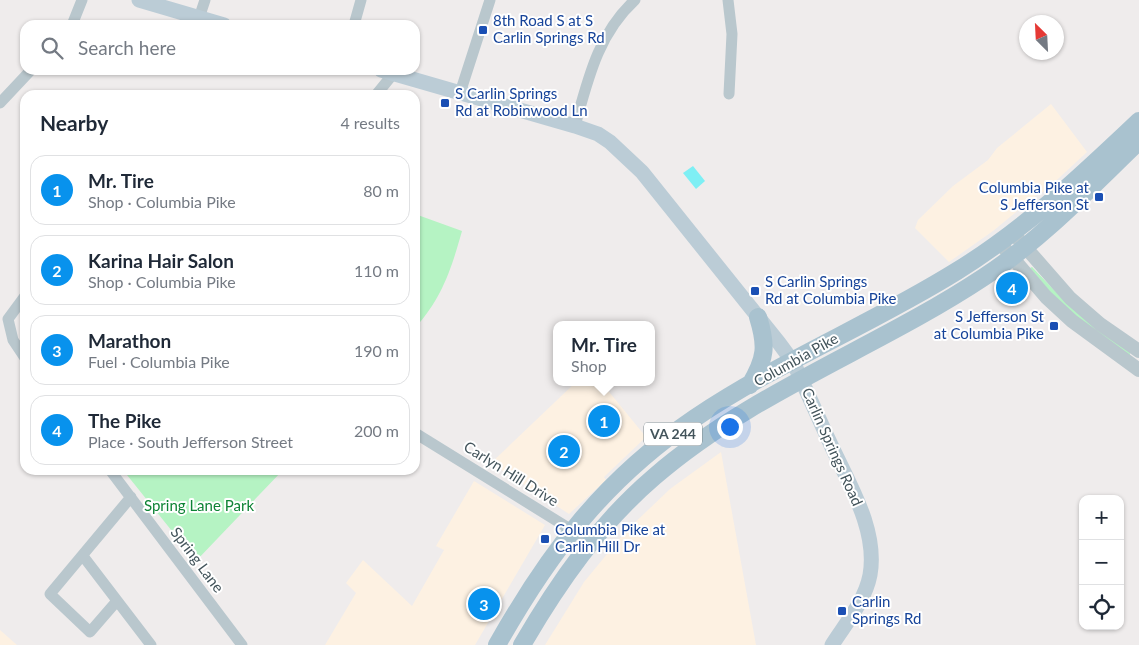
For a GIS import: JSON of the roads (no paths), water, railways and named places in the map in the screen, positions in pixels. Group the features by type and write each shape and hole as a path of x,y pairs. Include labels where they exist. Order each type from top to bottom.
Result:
{"main road":[{"path":"139,0 206,20"},
{"name":"Carlin Springs Road","path":"397,75 575,126 598,134 610,142 642,172 758,316 793,362 857,501 866,525 871,559 866,589 832,645"},
{"name":"Columbia Pike","path":"497,645 535,580 571,530 612,486 661,443 696,417 750,385 945,279 999,244 1065,191 1139,121"},
{"name":"Columbia Pike","path":"522,645 558,586 591,542 631,498 687,450 723,426 802,380 926,312 1019,252 1139,141"},
{"path":"750,385 760,368 765,351 758,316"}],"street":[{"path":"74,20 82,0"},
{"path":"199,18 205,0"},
{"path":"355,20 361,0"},
{"path":"460,93 490,0"},
{"path":"575,126 594,60 607,34 623,11 635,0"},
{"path":"728,0 732,34 729,94"},
{"path":"0,103 26,75"},
{"path":"378,90 386,75"},
{"path":"1013,233 1019,252 1046,297 1067,317 1139,370"},
{"path":"999,244 1019,252 1080,308 1139,351"},
{"path":"20,303 8,319 13,340 20,350"},
{"name":"Carlyn Hill Drive","path":"420,436 591,542"},
{"name":"Spring Lane","path":"114,475 242,645"},
{"path":"116,602 90,632 50,594 131,497"},
{"path":"83,556 116,602 151,645"}],"water":[{"path":"693,166 705,181 696,189 683,173"}],"place":[{"name":"8th Road S at S Carlin Springs Rd","path":"483,30"},
{"name":"S Carlin Springs Rd at Robinwood Ln","path":"445,103"},
{"name":"Columbia Pike at S Jefferson St","path":"1099,197"},
{"name":"The Pike","path":"1012,288"},
{"name":"S Carlin Springs Rd at Columbia Pike","path":"755,291"},
{"name":"S Jefferson St at Columbia Pike","path":"1054,326"},
{"name":"Mr. Tire","path":"604,421"},
{"name":"Karina Hair Salon","path":"564,451"},
{"name":"Columbia Pike at Carlin Hill Dr","path":"545,539"},
{"name":"Marathon","path":"484,604"},
{"name":"Carlin Springs Rd","path":"842,611"}],"park label":[{"name":"Spring Lane Park","path":"199,506"}]}
